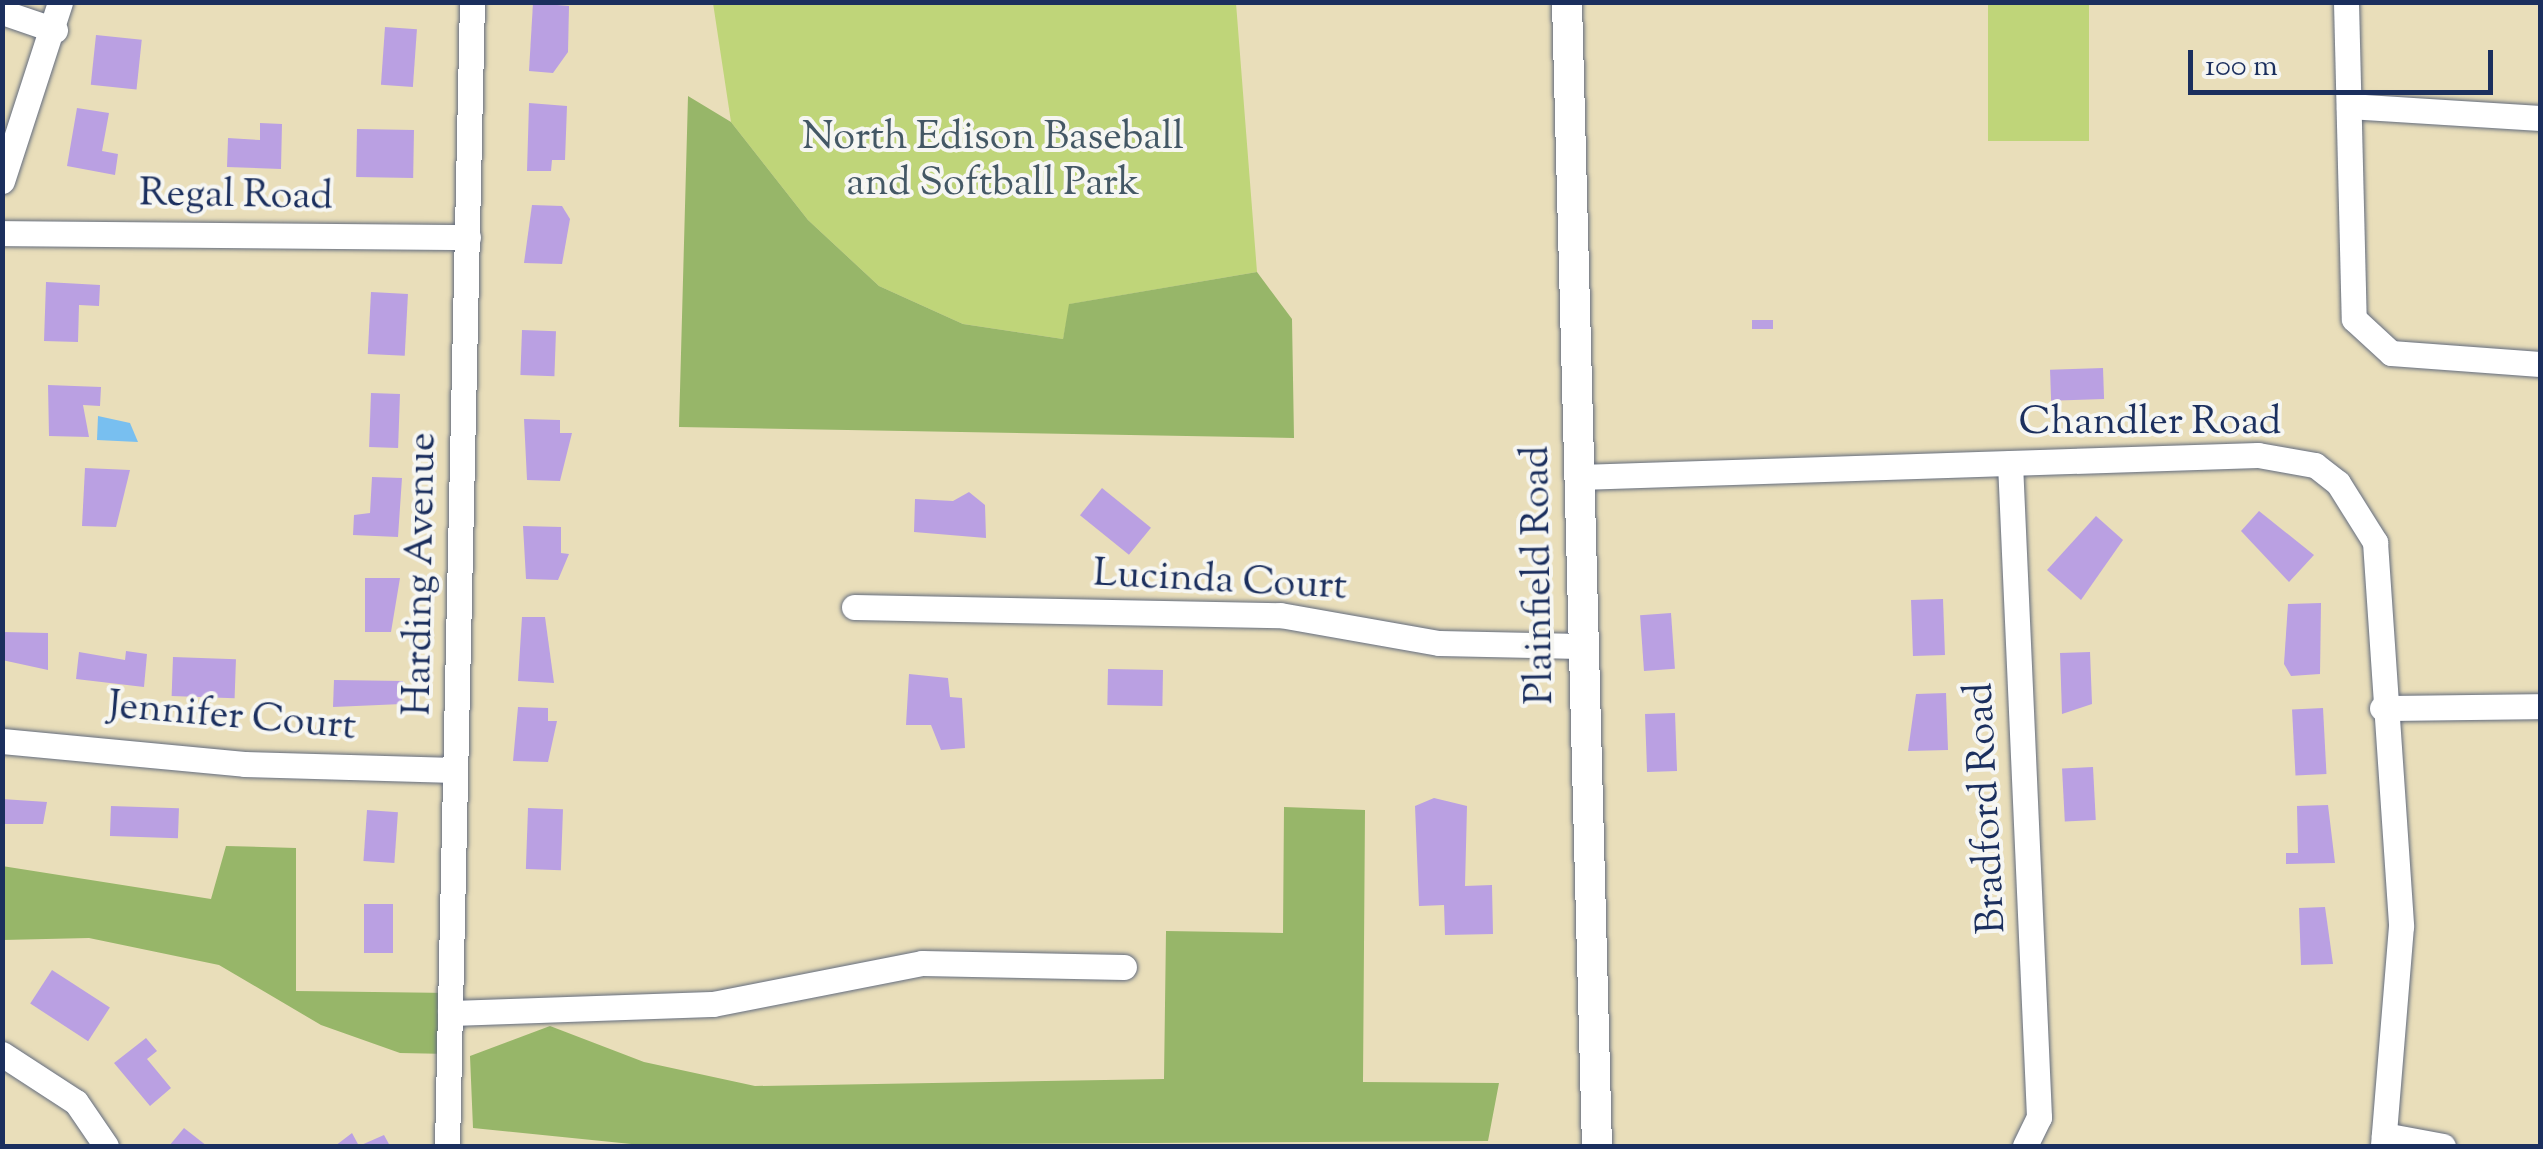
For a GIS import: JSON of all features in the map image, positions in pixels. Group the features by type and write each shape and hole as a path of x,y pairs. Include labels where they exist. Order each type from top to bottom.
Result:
{"street":[{"path":"2,181 55,30 60,2"},
{"name":"Harding Avenue","path":"447,1146 472,2"},
{"name":"Plainfield Road","path":"1566,2 1597,1146"},
{"path":"2346,2 2354,319 2367,338 2419,358 2540,364"},
{"path":"2,12 55,30"},
{"path":"2349,106 2540,118"},
{"name":"Regal Road","path":"2,233 468,237"},
{"name":"Chandler Road","path":"1579,476 2258,454 2315,466 2363,514 2375,542 2382,708 2401,926 2384,1141"},
{"name":"Bradford Road","path":"2010,463 2039,1117 2025,1146"},
{"name":"Lucinda Court","path":"854,607 1280,615 1439,643 1581,646"},
{"path":"2382,708 2540,706"},
{"name":"Jennifer Court","path":"2,742 244,764 454,770"},
{"path":"450,1013 713,1004 922,962 1124,967"},
{"path":"2,1054 76,1102 106,1146"},
{"path":"2384,1141 2442,1146"}],"green space":[{"name":"North Edison Baseball and Softball Park","path":"713,3 1236,3 1257,272 1070,304 1063,339 963,324 879,286 808,220 731,122"},
{"path":"1988,3 2089,3 2089,141 1988,141"},
{"path":"688,96 731,122 808,220 879,286 963,324 1063,339 1069,304 1257,272 1292,319 1294,438 679,427"},
{"path":"1284,807 1365,810 1363,1082 1499,1083 1488,1141 651,1146 473,1128 470,1056 550,1026 644,1062 755,1086 1164,1079 1166,931 1283,933"},
{"path":"226,846 296,848 296,991 451,993 450,1054 400,1053 321,1025 219,965 89,938 3,940 2,866 211,899"}],"water":[{"path":"98,416 130,423 138,442 97,440"}],"building":[{"path":"533,3 569,6 568,52 553,73 529,71"},
{"path":"385,27 417,29 413,87 381,85"},
{"path":"96,35 142,40 137,90 91,85"},
{"path":"529,103 567,106 565,160 552,160 551,171 527,171"},
{"path":"77,108 109,113 102,151 118,154 115,175 67,166"},
{"path":"260,123 282,124 281,169 227,167 228,138 260,140"},
{"path":"357,129 414,130 413,178 356,177"},
{"path":"532,205 562,206 570,219 562,264 524,263"},
{"path":"46,282 100,285 99,306 79,305 78,342 44,341"},
{"path":"371,292 408,294 405,356 368,354"},
{"path":"1752,320 1773,320 1773,329 1752,329"},
{"path":"522,330 556,331 554,376 520,375"},
{"path":"2103,368 2104,399 2051,401 2050,370"},
{"path":"48,385 101,387 100,406 83,405 89,437 49,436"},
{"path":"371,393 400,394 398,448 369,447"},
{"path":"524,419 560,420 560,433 572,433 560,481 527,480"},
{"path":"85,468 130,470 116,527 82,526"},
{"path":"372,477 402,478 398,537 353,535 354,515 370,513"},
{"path":"1102,488 1151,528 1129,555 1080,515"},
{"path":"969,492 985,505 986,538 914,532 915,499 953,501"},
{"path":"2259,511 2314,555 2289,582 2241,531"},
{"path":"2096,516 2123,540 2081,600 2047,570"},
{"path":"523,526 561,527 561,553 569,554 558,580 526,579"},
{"path":"365,578 400,578 391,632 365,632"},
{"path":"1943,599 1945,655 1913,656 1911,600"},
{"path":"2321,603 2320,674 2291,676 2284,664 2288,604"},
{"path":"1671,613 1675,669 1644,671 1640,615"},
{"path":"522,617 545,617 554,683 518,681"},
{"path":"2,632 48,633 48,670 2,660"},
{"path":"126,651 147,654 144,687 76,679 79,652 125,660"},
{"path":"2090,652 2092,704 2062,714 2060,653"},
{"path":"173,657 236,659 235,698 172,696"},
{"path":"1108,669 1163,670 1162,706 1107,705"},
{"path":"909,674 948,678 950,697 962,698 965,748 941,750 931,725 906,725"},
{"path":"334,680 403,681 402,704 333,707"},
{"path":"1946,693 1948,750 1908,751 1916,694"},
{"path":"518,707 548,708 548,721 557,721 548,762 513,761"},
{"path":"2323,708 2326,774 2295,776 2292,710"},
{"path":"1675,713 1677,771 1647,772 1645,714"},
{"path":"2093,767 2096,820 2065,822 2062,769"},
{"path":"1434,798 1467,806 1465,886 1492,885 1493,934 1445,935 1444,905 1419,906 1415,806"},
{"path":"2,799 47,802 43,824 2,824"},
{"path":"2328,805 2335,863 2286,864 2286,853 2298,853 2297,806"},
{"path":"111,806 179,808 178,838 110,836"},
{"path":"528,808 563,809 561,870 526,869"},
{"path":"367,810 398,812 394,863 363,861"},
{"path":"364,904 393,904 393,953 364,953"},
{"path":"2325,907 2333,964 2301,965 2299,908"},
{"path":"52,970 110,1008 88,1041 30,1004"},
{"path":"146,1038 157,1051 147,1059 171,1088 150,1106 114,1063"},
{"path":"184,1128 207,1146 169,1146"},
{"path":"352,1133 359,1146 335,1146"},
{"path":"384,1135 390,1146 359,1146"}]}
